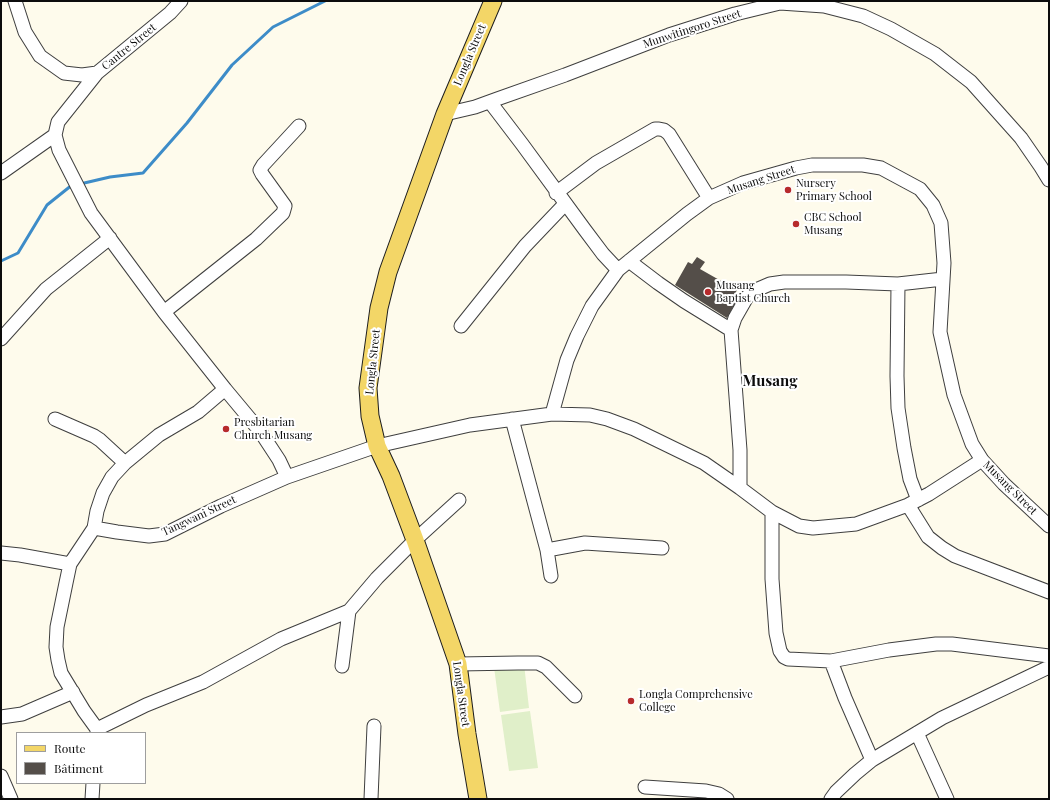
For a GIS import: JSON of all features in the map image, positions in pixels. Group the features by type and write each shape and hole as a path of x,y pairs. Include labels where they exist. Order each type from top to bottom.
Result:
{"main road":[{"name":"Longla Street","path":"478,799 467,734 458,664 415,540 391,476 377,446 370,416 368,388 379,308 388,272 445,114 493,1"}],"street":[{"name":"Cantre Street","path":"15,1 25,32 40,56 64,72 82,75 97,73 170,13 182,1"},
{"name":"Munwitingoro Street","path":"445,114 490,102 566,75 669,35 735,14 780,4 824,6 863,16 891,29 936,54 971,82 1021,138 1049,180"},
{"path":"97,73 58,122 56,135 59,150 92,213 164,312 260,431 287,477"},
{"path":"490,102 522,144 556,193 618,270"},
{"path":"164,312 256,239 283,213 285,206 260,170 299,126"},
{"path":"556,193 596,163 655,129 659,129 664,130 669,134 709,198"},
{"path":"1,173 56,135"},
{"name":"Musang Street","path":"552,414 567,360 592,306 618,270 687,214 709,198 743,183 796,168 812,165 863,165 881,168 920,190 933,205 941,224 944,263 940,332 954,395 972,444 982,460 1004,484 1049,526"},
{"path":"461,326 525,246 565,204"},
{"path":"1,339 46,289 110,238"},
{"path":"629,261 684,301 731,330"},
{"path":"740,488 740,450 731,330 735,318 747,297 756,290 770,284 784,282 898,284 943,279"},
{"path":"898,284 896,376 898,408 913,503 928,537 955,556 1049,592"},
{"path":"225,389 198,412 159,436 125,463 112,477 103,493 97,511 94,528 70,564 57,627 56,647 58,660 62,673 97,731 146,705 203,682 281,639 349,611 377,578 415,540 459,500"},
{"name":"Tangwani Street","path":"94,528 149,536 165,534 221,506 287,477 377,446 470,425 552,414 590,415 607,419 634,429 704,463 772,512 799,526 813,528 856,524 913,503 935,491 982,460"},
{"path":"55,419 94,436 125,463"},
{"path":"512,419 547,550 551,576"},
{"path":"772,512 772,579 776,633 780,651 784,658 831,662 889,650 936,644 952,644 1049,656"},
{"path":"547,550 585,543 662,548"},
{"path":"1,553 70,564"},
{"path":"342,666 349,611"},
{"path":"831,662 872,760"},
{"path":"458,664 538,663 546,667 575,696"},
{"path":"831,799 836,792 872,760 942,718 1049,667"},
{"path":"1,717 22,714 73,692"},
{"path":"371,799 374,726"},
{"path":"917,733 947,799"},
{"path":"1,776 11,799"},
{"path":"92,799 93,784"},
{"path":"645,787 706,791 719,794 727,799"}],"green space":[{"path":"524,664 529,708 500,712 494,667"},
{"path":"530,711 538,768 509,771 501,715"}],"building":[{"name":"Musang Baptist Church","path":"697,257 705,262 700,269 737,290 735,294 739,296 727,318 675,285 688,262 692,264"}],"waterway":[{"path":"80,184 110,177 143,173 187,123 232,65 273,27 325,1"},
{"path":"1,261 18,253 47,205 72,185"}],"place":[{"name":"Nursery Primary School","path":"788,190"},
{"name":"CBC School Musang","path":"796,224"},
{"name":"Musang Baptist Church","path":"708,292"},
{"name":"Presbitarian Church Musang","path":"226,429"},
{"name":"Longla Comprehensive College","path":"631,701"}],"district":[{"name":"Musang","path":"770,381"}]}
